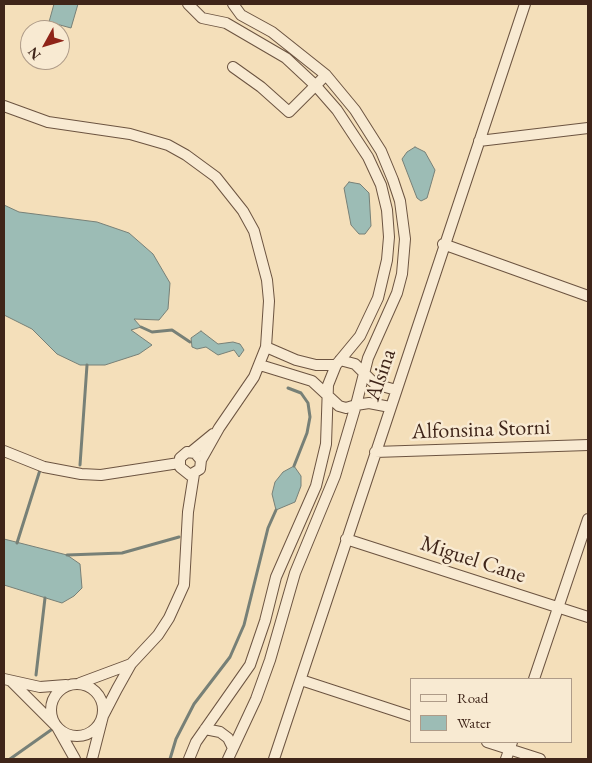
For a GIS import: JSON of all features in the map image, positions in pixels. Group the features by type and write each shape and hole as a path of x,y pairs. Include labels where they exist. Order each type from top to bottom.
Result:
{"street":[{"path":"188,4 202,18 226,23 286,58 316,86 337,110 368,157 381,185 386,210 388,244 384,278 378,298 360,336 338,363 328,385 326,444 316,486 276,577 265,621 250,665 196,742 189,759"},
{"path":"228,759 259,691 295,573 335,476 365,376 368,358 397,293 402,274 405,239 400,200 381,151 355,110 326,76 272,32 241,15 233,4"},
{"name":"Alsina","path":"274,759 525,4"},
{"path":"242,31 248,18"},
{"path":"233,67 261,87 289,112 326,76"},
{"path":"4,106 48,122 130,134 168,145 186,154 216,177 244,211 254,232 262,259 269,301 266,347 260,365 219,428 201,460 200,469 194,474 188,512 184,585 178,601 158,635 131,664 95,730 79,736 63,732 8,680"},
{"path":"479,141 588,128"},
{"path":"444,244 588,296"},
{"path":"266,347 296,360 316,365 355,364 375,384 396,390"},
{"path":"260,365 312,381 339,406 346,408 370,403 390,407"},
{"path":"194,474 182,471 179,463 183,455 192,452 219,428"},
{"name":"Alfonsina Storni","path":"375,452 588,445"},
{"path":"4,450 44,467 81,474 101,474 179,463"},
{"path":"192,452 198,455 201,460"},
{"path":"534,678 560,607 588,519"},
{"name":"Miguel Cane","path":"346,539 588,617"},
{"path":"8,680 40,687 72,684 87,682 131,664"},
{"path":"300,680 410,716"},
{"path":"75,759 52,719 52,701 57,693 72,684 89,686 96,692 104,707 92,759"},
{"path":"205,729 220,732 228,738 233,748"},
{"path":"491,743 540,759"}],"water":[{"path":"54,4 78,4 71,28 70,20 50,20"},
{"path":"415,147 425,152 435,170 427,198 421,201 417,198 402,159 407,152"},
{"path":"349,182 360,184 369,193 371,226 365,234 359,234 351,225 344,188"},
{"path":"4,205 19,212 97,222 129,233 153,254 170,283 168,309 159,320 134,319 141,327 131,330 152,345 139,354 105,365 80,365 57,354 32,329 4,315"},
{"path":"201,331 218,344 233,342 240,344 244,350 239,357 234,350 218,355 206,347 197,349 192,347 191,338"},
{"path":"294,466 301,476 301,486 295,502 276,510 272,494 275,482 283,472"},
{"path":"4,539 67,555 80,564 82,588 74,596 62,603 4,585"}],"waterway":[{"path":"141,327 152,332 172,330 190,342"},
{"path":"80,465 87,365"},
{"path":"288,388 301,393 308,403 310,417 307,433 294,466"},
{"path":"17,543 40,470"},
{"path":"170,759 176,739 194,704 230,657 244,625 268,528 276,510"},
{"path":"67,555 122,553 179,537"},
{"path":"36,675 45,598"},
{"path":"10,759 51,730"}]}
